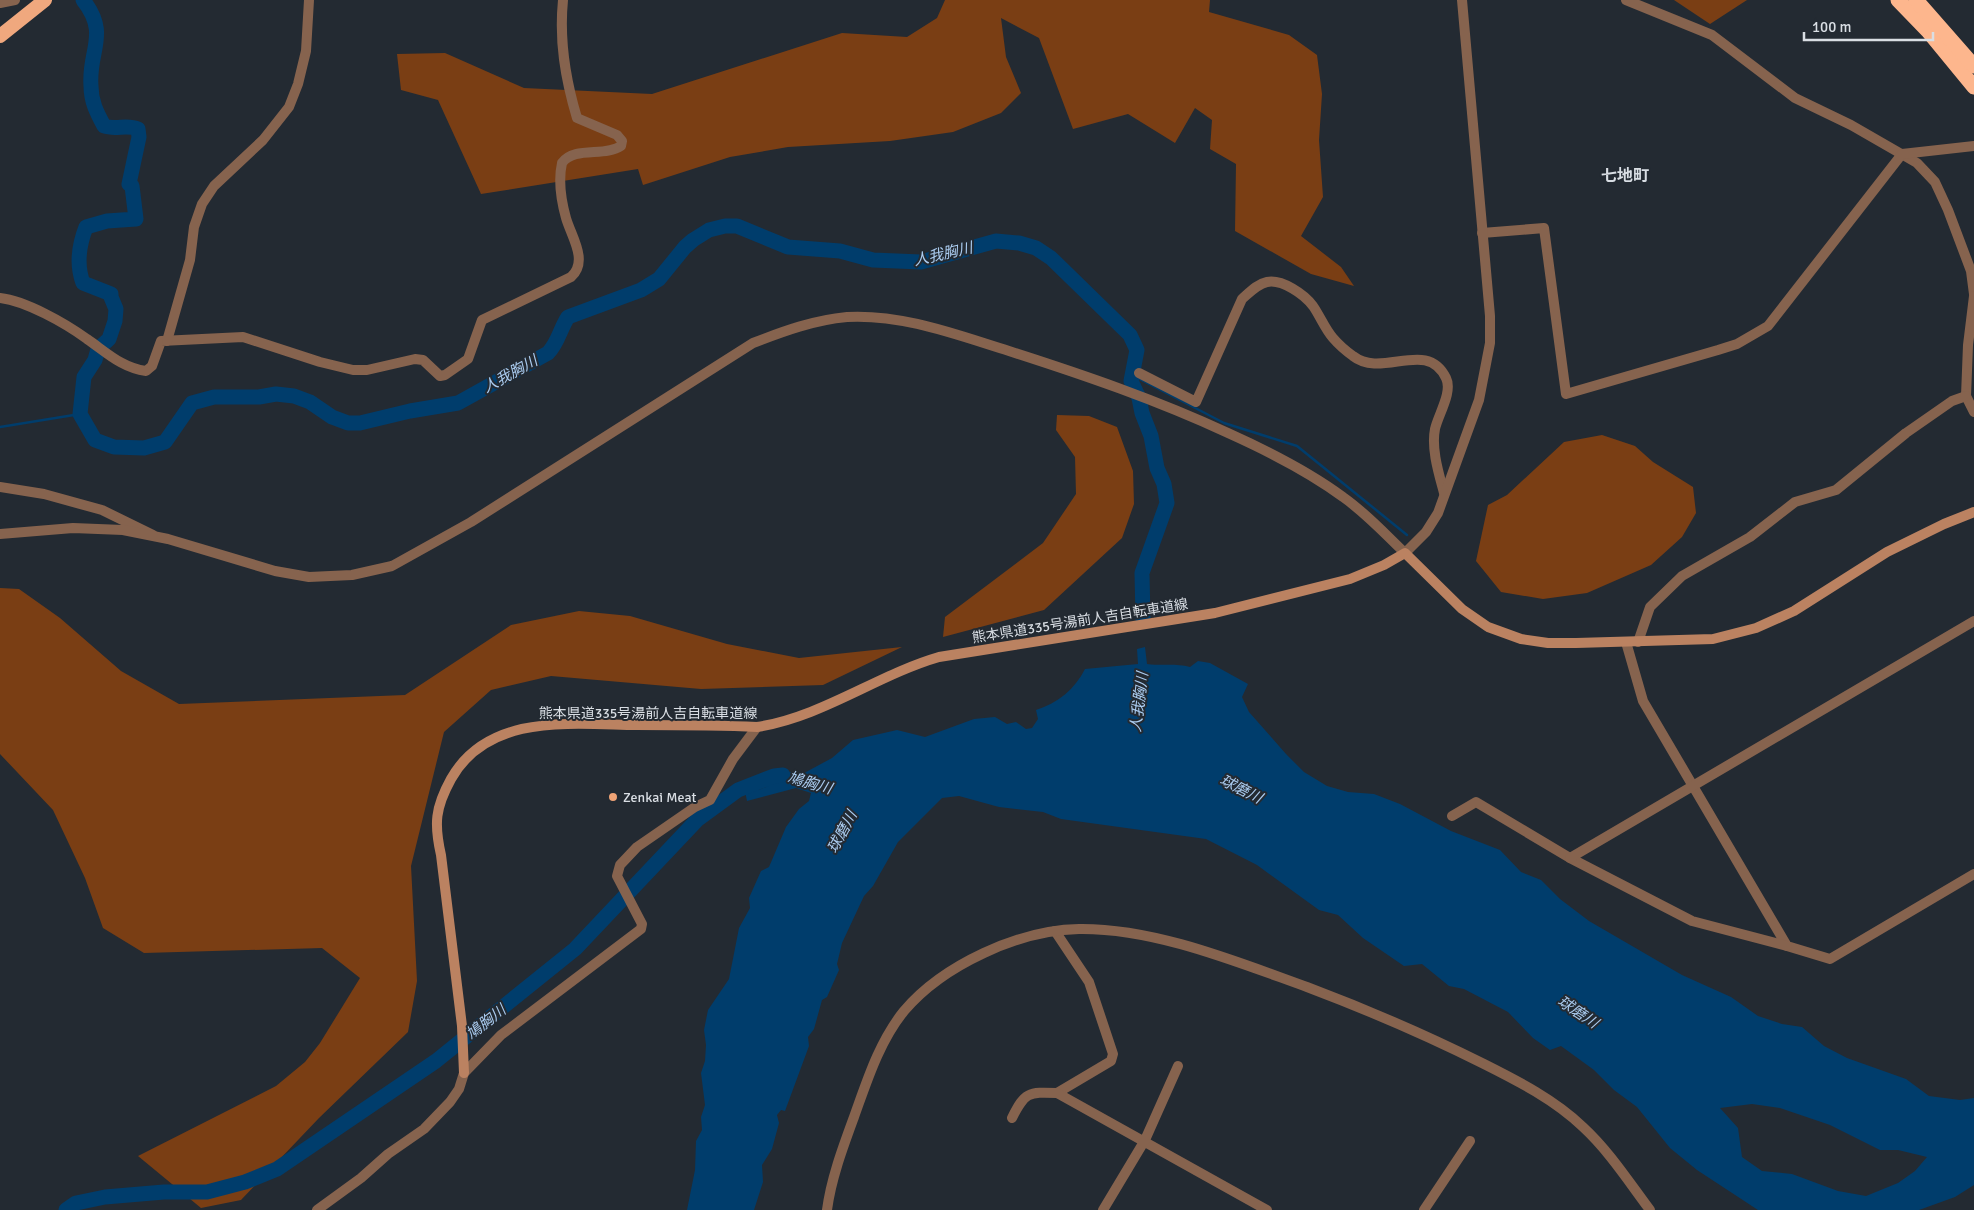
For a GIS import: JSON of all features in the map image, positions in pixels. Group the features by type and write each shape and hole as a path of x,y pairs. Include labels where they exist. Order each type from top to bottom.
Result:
{"highway":[{"path":"0,36 45,0"},
{"path":"1898,0 1928,31 1974,87"},
{"path":"1916,0 1974,66"}],"main road":[{"path":"1405,553 1462,608 1488,627 1521,639 1548,644 1713,639 1756,628 1794,610 1887,552 1944,524 1974,512"},
{"name":"熊本県道335号湯前人吉自転車道線","path":"464,1073 462,1026 435,829 441,797 466,757 500,736 537,726 582,724 757,727 783,723 800,717 909,666 939,657 1215,613 1350,579 1384,565 1405,553"}],"street":[{"path":"0,3 15,0"},
{"path":"167,341 190,260 194,227 202,204 214,186 263,140 288,107 298,84 306,51 309,0"},
{"path":"0,298 14,301 59,321 125,367 146,371 152,366 160,342 243,337 320,362 353,370 367,370 414,359 423,360 440,376 444,376 468,359 482,320 572,277 577,272 579,265 578,250 566,220 560,190 562,163 569,157 618,148 622,141 617,135 577,118 565,78 560,28 563,0"},
{"path":"0,534 73,528 123,530 154,536 275,571 309,576 352,575 392,566 471,522 753,343 802,324 848,317 889,318 928,326 1091,377 1157,402 1250,443 1318,480 1344,498 1405,553 1426,532 1438,513 1479,400 1490,343 1490,316 1462,0"},
{"path":"1626,0 1712,36 1795,98 1851,125 1902,154 1917,163 1935,182 1971,271 1974,295 1968,345 1966,396 1974,412"},
{"path":"1482,233 1544,228 1566,394 1737,344 1768,326 1902,154 1974,146"},
{"path":"1139,373 1196,402 1242,300 1252,289 1266,282 1281,284 1304,296 1333,338 1363,364 1376,365 1416,359 1437,366 1446,378 1449,389 1435,432 1438,468 1444,493"},
{"path":"1638,642 1650,607 1682,576 1750,537 1795,502 1836,490 1906,433 1952,401 1966,396"},
{"path":"0,487 44,494 102,510 154,536"},
{"path":"1570,858 1974,621"},
{"path":"1626,642 1643,702 1787,946"},
{"path":"317,1210 362,1178 388,1154 424,1129 450,1102 459,1089 464,1073 501,1035 641,929 642,924 616,876 620,865 636,847 695,807 710,800 734,759 757,727"},
{"path":"1452,816 1476,802 1570,858 1692,921 1830,959 1974,874"},
{"path":"828,1210 848,1133 872,1067 904,1011 931,986 974,958 1029,936 1080,929 1116,931 1185,947 1247,966 1363,1008 1431,1038 1506,1076 1571,1116 1599,1143 1650,1210"},
{"path":"1055,931 1089,982 1113,1054 1111,1061 1057,1093"},
{"path":"1103,1210 1145,1140 1178,1066"},
{"path":"1012,1118 1024,1096 1030,1093 1057,1093 1145,1140 1267,1210"},
{"path":"1424,1210 1470,1141"}],"shaded area":[{"path":"945,0 1210,0 1209,12 1289,35 1317,55 1322,94 1319,140 1323,197 1301,236 1341,267 1354,286 1311,274 1235,231 1236,164 1210,149 1212,120 1195,108 1175,143 1128,114 1073,129 1039,38 1001,18 1006,57 1021,93 1001,113 953,132 890,141 788,147 730,157 643,185 638,169 481,194 438,100 401,90 397,54 445,53 524,88 652,94 842,33 907,37 937,18"},
{"path":"1674,0 1747,0 1710,24"},
{"path":"1057,415 1089,416 1117,427 1133,471 1134,504 1122,538 1044,610 943,637 945,617 1043,543 1076,494 1075,457 1056,430"},
{"path":"1602,435 1635,446 1653,462 1693,487 1696,513 1682,537 1651,565 1587,593 1543,599 1501,592 1476,561 1488,505 1507,495 1564,442"},
{"path":"0,588 19,589 60,618 121,671 179,704 405,695 511,625 579,611 630,616 727,644 799,658 902,647 823,685 701,689 551,676 491,690 444,732 411,866 417,981 408,1032 319,1118 241,1200 201,1208 138,1156 276,1086 305,1062 320,1043 360,978 322,948 144,953 103,928 85,878 53,810 0,754"}],"water":[{"name":"球磨川","path":"1145,647 1147,664 1190,667 1198,661 1210,663 1248,684 1242,697 1249,712 1304,772 1327,786 1348,792 1374,794 1400,804 1451,831 1500,850 1521,872 1541,880 1560,899 1589,921 1682,975 1731,997 1758,1016 1782,1024 1802,1027 1824,1046 1847,1058 1906,1079 1929,1096 1960,1100 1974,1098 1974,1185 1955,1197 1919,1210 1758,1210 1697,1170 1670,1148 1637,1107 1614,1090 1594,1070 1561,1046 1550,1050 1533,1038 1508,1012 1464,989 1449,986 1422,964 1404,966 1363,938 1338,915 1319,910 1257,865 1206,839 1061,819 1043,812 999,807 959,796 942,798 898,842 873,886 864,896 842,943 837,964 839,970 827,997 822,1000 814,1029 808,1037 809,1046 785,1111 781,1110 777,1115 779,1123 772,1149 762,1165 763,1182 754,1210 687,1210 695,1170 696,1141 702,1130 701,1117 705,1105 701,1073 705,1061 706,1045 704,1030 708,1010 729,979 739,928 750,908 749,898 761,871 769,867 786,827 799,809 809,801 811,793 796,788 747,801 743,781 758,790 766,787 764,778 790,772 806,772 832,758 853,740 897,730 925,737 974,719 995,717 1007,724 1016,722 1026,729 1032,728 1038,719 1036,710 1059,699 1071,689 1085,669 1138,664 1137,649","holes":["1752,1104 1780,1108 1830,1125 1880,1150 1898,1150 1927,1157 1915,1171 1898,1183 1866,1196 1838,1191 1792,1174 1762,1171 1742,1157 1738,1128 1720,1108"]}],"waterway":[{"name":"人我胸川","path":"83,0 91,12 97,33 91,74 91,92 95,107 104,126 138,129 139,137 129,184 132,186 136,219 107,221 86,227 80,248 79,262 83,283 111,294 116,309 115,321 109,339 98,349 95,360 84,377 80,414 95,440 114,447 144,448 165,442 192,403 214,397 259,397 276,394 294,396 310,402 332,417 348,423 360,423 410,411 458,403 548,353 568,317 641,290 659,279 693,240 709,230 725,226 737,226 788,247 840,251 873,260 921,262 996,241 1019,243 1036,248 1051,258 1130,335 1137,350 1131,381 1139,398 1142,413 1151,436 1157,468 1164,484 1167,503 1142,573 1143,619"},
{"path":"1132,375 1224,423 1297,446 1407,535"},
{"path":"0,427 80,414"},
{"name":"鳩胸川","path":"66,1210 76,1203 105,1197 164,1192 207,1192 245,1182 277,1169 436,1061 575,949 697,820 738,790 774,776 783,775"}],"place":[{"name":"Zenkai Meat","path":"613,797"}],"district":[{"name":"七地町","path":"1625,176"}]}
